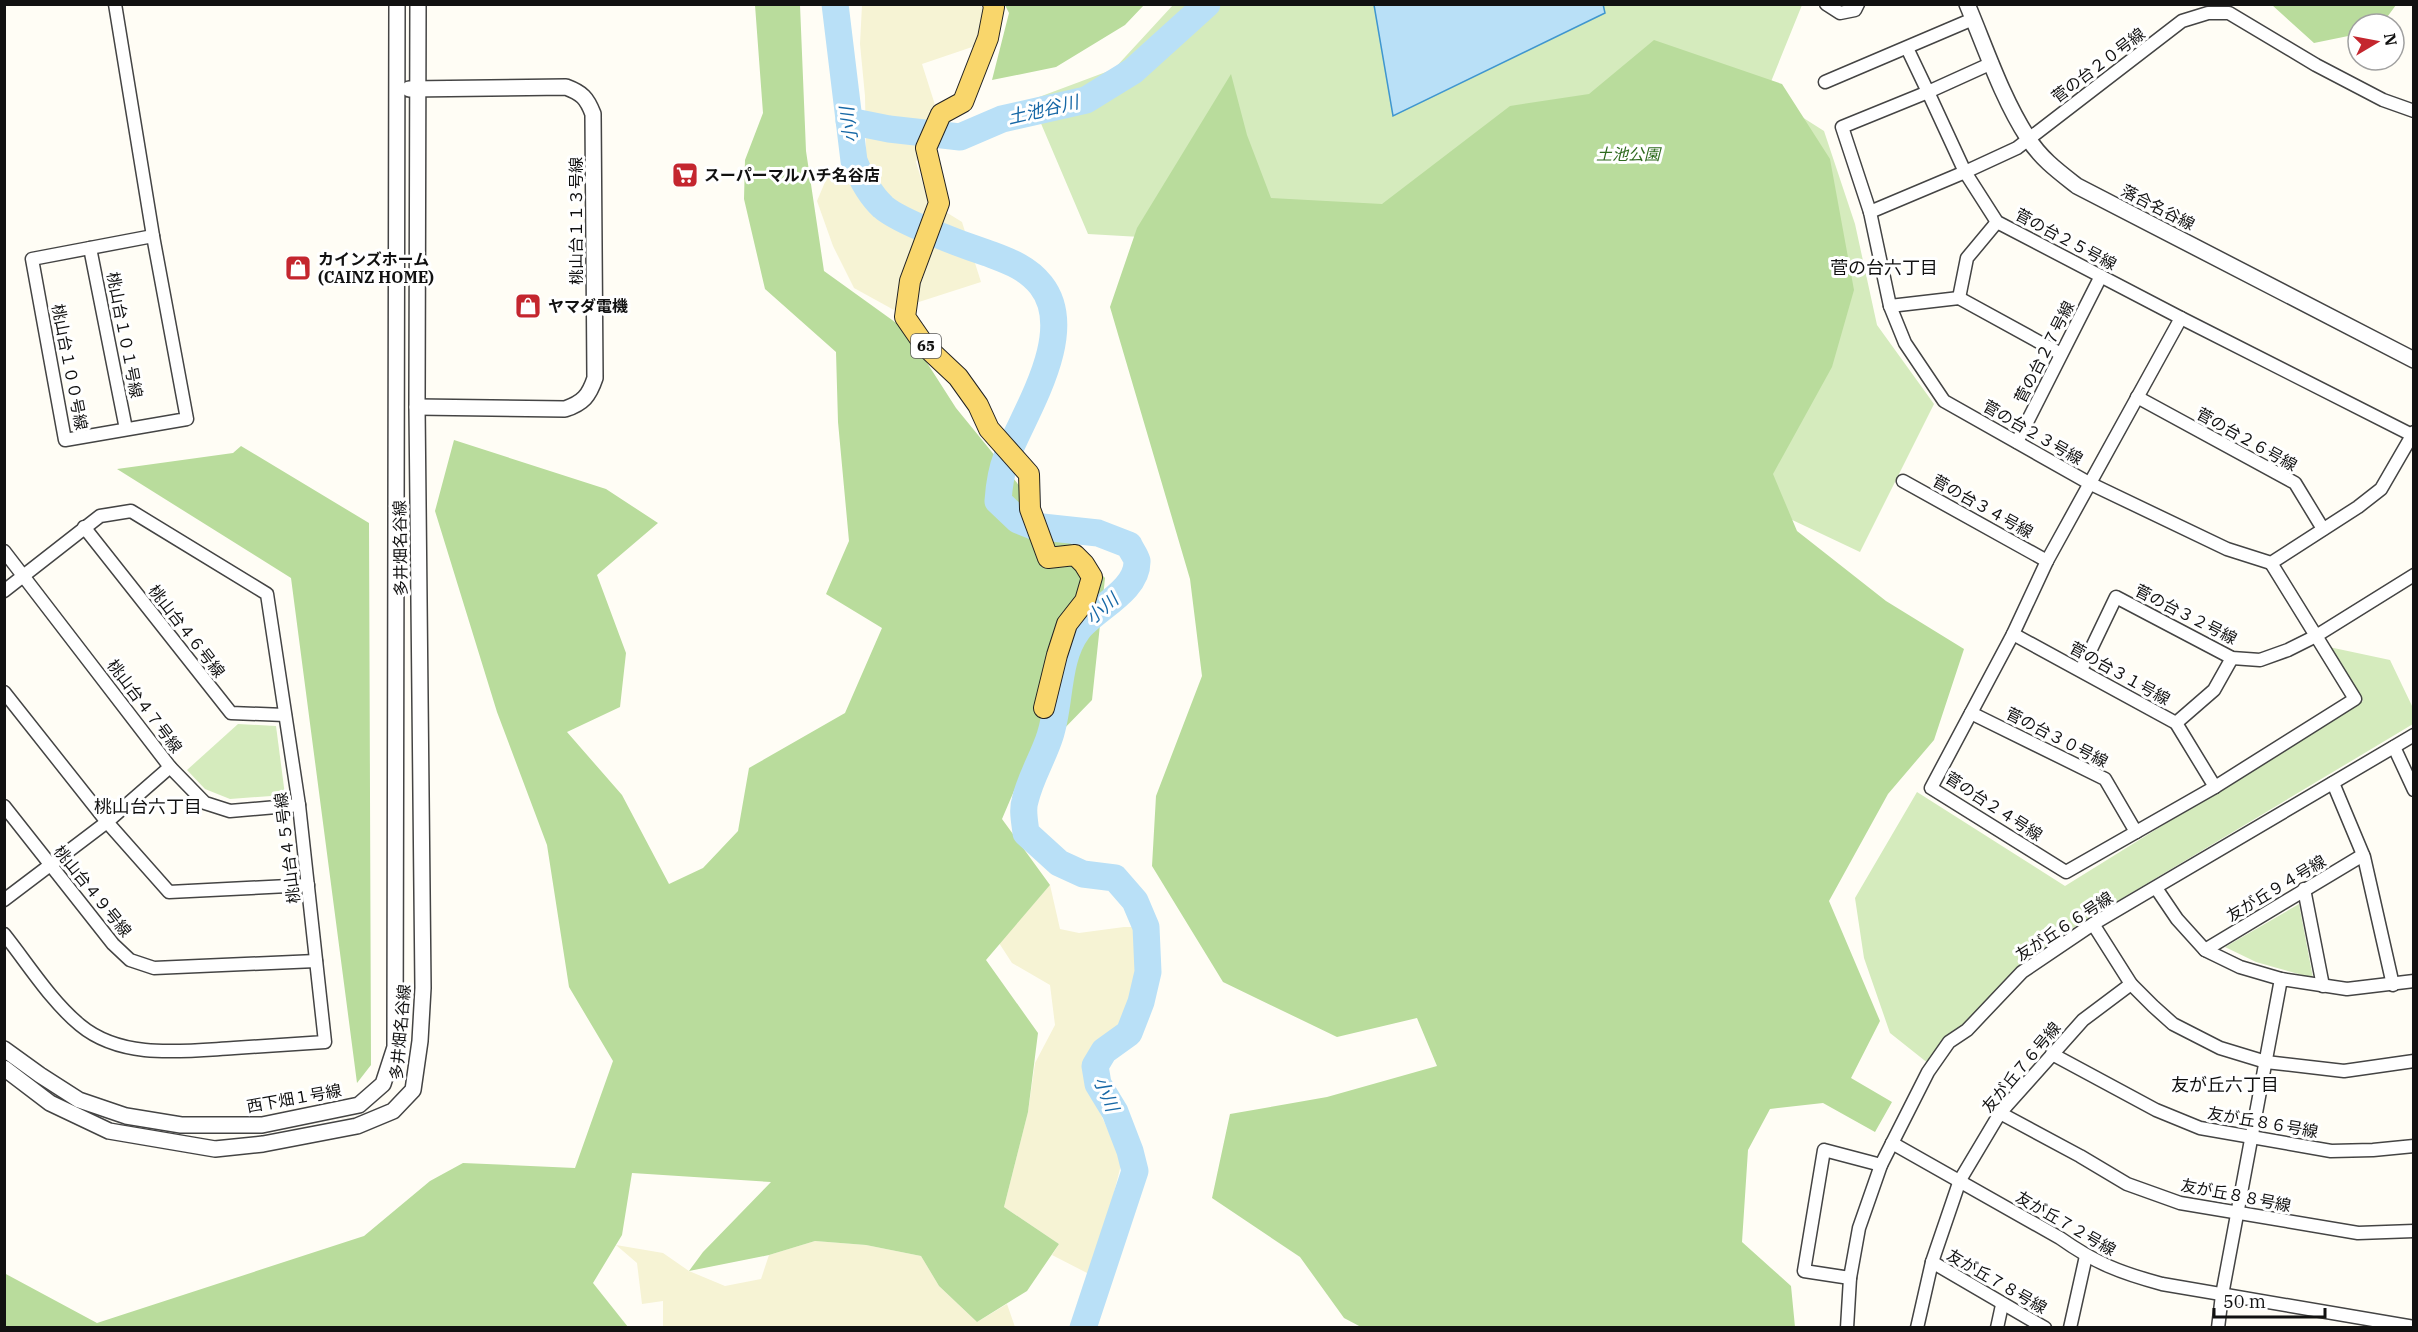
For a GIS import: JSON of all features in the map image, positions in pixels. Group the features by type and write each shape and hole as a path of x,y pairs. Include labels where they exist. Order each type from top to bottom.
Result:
{"main road":[{"name":"65","path":"993,4 988,38 963,102 941,114 926,148 939,203 910,281 905,317 925,346 958,377 978,405 989,429 1029,474 1030,510 1048,558 1075,555 1092,577 1084,601 1067,624 1044,708"}],"street":[{"name":"桃山台１００号線","path":"115,4 153,236 187,419 64,440 33,260 153,236"},
{"name":"多井畑名谷線","path":"395,1047 394,396 397,4"},
{"name":"多井畑名谷線","path":"4,1068 50,1103 109,1131 215,1149 263,1144 357,1126 393,1111 413,1090 420,1041 423,988 417,407 418,4"},
{"path":"1826,4 1840,14 1855,10 1858,4"},
{"name":"落合名谷線","path":"1967,4 2009,103 2028,139 2048,163 2077,186 2414,360"},
{"name":"菅の台２０号線","path":"2028,139 2182,21 2208,13 2229,13 2316,65 2383,100 2414,111"},
{"path":"1825,82 1973,19"},
{"name":"菅の台２５号線","path":"1907,48 1965,172 1997,222 2181,318 2413,434"},
{"path":"1992,63 1842,127 1870,212 2017,148 2028,139"},
{"name":"桃山台１１３号線","path":"397,89 566,87 578,91 587,99 593,114 595,378 590,393 581,404 565,410 417,407"},
{"name":"菅の台２３号線","path":"1870,212 1890,306 1905,343 1944,401 2090,483 2227,549 2271,563"},
{"path":"1959,298 1967,258 1997,222"},
{"name":"桃山台１０１号線","path":"90,248 126,429"},
{"name":"菅の台２７号線","path":"2017,442 2101,276"},
{"path":"1890,306 1959,298 2061,354"},
{"name":"菅の台２４号線","path":"2181,318 2047,561 2013,634 1931,788 2066,872 2215,787 2355,699 2271,563"},
{"name":"菅の台２６号線","path":"2137,398 2295,483 2323,529"},
{"path":"2271,563 2358,507 2381,489 2413,434"},
{"name":"菅の台３４号線","path":"1903,481 2047,561"},
{"name":"桃山台４５号線","path":"4,591 100,516 131,512 267,594 299,805 325,1042 169,1052 133,1049 106,1040 81,1026 55,998 4,934"},
{"name":"桃山台４６号線","path":"84,527 231,713 285,715"},
{"name":"桃山台４７号線","path":"4,551 25,575 170,766 205,803 230,811 299,805"},
{"path":"2316,636 2414,575"},
{"name":"菅の台３２号線","path":"2081,670 2116,597 2232,658 2260,660 2289,650 2316,636"},
{"name":"菅の台３１号線","path":"2013,634 2176,723 2215,787"},
{"path":"2176,723 2214,690 2232,658"},
{"path":"4,692 107,822 169,892 309,885"},
{"name":"菅の台３０号線","path":"1971,713 2105,779 2136,832"},
{"name":"友が丘６６号線","path":"1846,1327 1850,1278 1859,1228 1881,1166 1928,1072 1949,1042 1967,1030 2022,972 2093,924 2414,735"},
{"path":"2394,747 2414,790"},
{"path":"4,900 107,822 170,766"},
{"path":"2333,783 2363,855 2393,985"},
{"name":"桃山台４９号線","path":"4,806 113,944 130,960 154,968 316,961"},
{"name":"友が丘９４号線","path":"2205,950 2363,855"},
{"path":"2156,888 2176,919 2205,950 2240,967 2282,979 2348,989 2414,981"},
{"path":"2304,889 2323,986"},
{"path":"2093,924 2131,984 2173,1024 2220,1048 2266,1062 2344,1071 2414,1061"},
{"path":"2218,1328 2222,1294 2282,979"},
{"name":"友が丘７６号線","path":"1917,1328 1932,1262 1960,1180 2000,1113 2083,1020 2131,984"},
{"name":"西下畑１号線","path":"4,1049 40,1076 79,1100 126,1116 181,1125 262,1125 359,1105 383,1084 395,1047"},
{"name":"友が丘８６号線","path":"2052,1054 2156,1110 2200,1128 2331,1151 2414,1146"},
{"name":"友が丘８８号線","path":"2000,1113 2127,1184 2180,1203 2358,1233 2414,1231"},
{"name":"友が丘７２号線","path":"1892,1143 2060,1238 2086,1256 2121,1273 2162,1284 2414,1327"},
{"path":"1850,1278 1804,1271 1824,1150 1881,1166"},
{"path":"2070,1328 2086,1256"},
{"name":"友が丘７８号線","path":"1932,1262 2002,1305 2045,1328"},
{"path":"1997,1328 2002,1305"},
{"path":"1846,1327 1851,1328"}],"shaded area":[{"path":"862,5 980,5 984,10 978,45 922,64 936,108 916,162 928,201 962,222 981,282 894,310 854,288 833,246 817,201 828,175 866,149 865,96 860,44"},
{"path":"1050,885 1060,929 1079,933 1139,927 1141,972 1138,1001 1126,1030 1101,1049 1091,1064 1099,1098 1097,1106 1122,1161 1107,1220 1089,1274 1052,1255 1059,1244 1004,1207 1028,1112 1035,1063 1055,1025 1050,985 1012,963 999,943"},
{"path":"815,1241 866,1245 921,1256 939,1286 977,1322 1007,1304 1015,1327 663,1327 663,1301 642,1304 637,1263 616,1245 663,1253 689,1271 725,1286 761,1279 769,1255"}],"green space":[{"path":"755,5 800,5 806,151 824,271 906,330 956,408 1044,516 1105,578 1092,700 1022,772 1002,819 1050,885 986,960 1038,1033 1028,1112 1004,1207 1059,1244 1027,1291 977,1322 939,1286 921,1256 866,1245 815,1241 769,1255 689,1271 703,1252 771,1182 632,1173 622,1235 593,1283 628,1327 5,1327 4,1273 97,1323 364,1236 430,1181 463,1163 575,1168 613,1061 569,987 547,845 497,712 435,511 454,440 606,489 658,523 597,575 626,653 620,707 567,732 622,795 669,884 703,868 738,831 749,768 845,713 882,628 826,594 849,541 838,422 836,352 765,289 744,199 745,160 763,113"},
{"path":"1005,5 1144,5 1125,25 1056,67 992,80 1009,13"},
{"name":"土池公園","path":"1173,5 1802,5 1766,94 1824,131 1855,224 1877,325 1934,404 1860,552 1746,498 1245,243 1088,234 1031,100 1114,69"},
{"path":"2272,5 2396,5 2391,12 2346,12 2346,36 2314,43"},
{"path":"1654,40 1782,84 1830,159 1854,290 1832,367 1773,474 1797,531 1886,601 1964,649 1934,740 1888,794 1829,901 1880,1021 1851,1078 1892,1102 1875,1132 1823,1103 1770,1109 1748,1150 1742,1242 1791,1286 1795,1327 1361,1327 1344,1318 1300,1257 1212,1198 1230,1114 1327,1097 1437,1066 1417,1018 1337,1037 1223,982 1152,866 1156,796 1202,676 1190,579 1110,307 1137,228 1231,74 1247,135 1271,198 1382,204 1510,106 1589,94"},
{"path":"241,446 369,523 371,1065 357,1083 291,578 117,469 233,453"},
{"path":"2329,647 2390,660 2413,708 2413,724 2076,926 2022,963 1929,1064 1890,1033 1864,958 1855,898 1917,792 2065,886 2363,701"},
{"path":"238,724 276,726 285,795 230,799 205,789 187,770"},
{"path":"2299,904 2313,978 2256,962 2225,947"}],"water":[{"path":"1603,4 1605,13 1393,116 1374,5"}],"waterway":[{"name":"小川","path":"835,4 854,161 870,191 878,202 891,213 948,239 1017,265 1036,279 1051,304 1054,325 1045,371 1005,462 998,501 1018,520 1033,526 1098,533 1129,545 1137,561 1135,572 1123,590 1085,622 1071,642 1062,668 1050,736 1030,784 1024,808 1026,833 1059,863 1083,874 1115,878 1135,901 1146,927 1148,972 1141,1002 1129,1033 1104,1051 1095,1066 1098,1084 1115,1112 1135,1171 1083,1328"},
{"name":"土池谷川","path":"849,121 889,129 960,137 1002,119 1086,100 1133,71 1207,4"}],"place":[{"name":"スーパーマルハチ名谷店","path":"685,175"},
{"name":"カインズホーム (CAINZ HOME)","path":"298,268"},
{"name":"ヤマダ電機","path":"528,306"}],"district":[{"name":"菅の台六丁目","path":"1884,268"},
{"name":"桃山台六丁目","path":"148,807"},
{"name":"友が丘六丁目","path":"2225,1085"}]}
